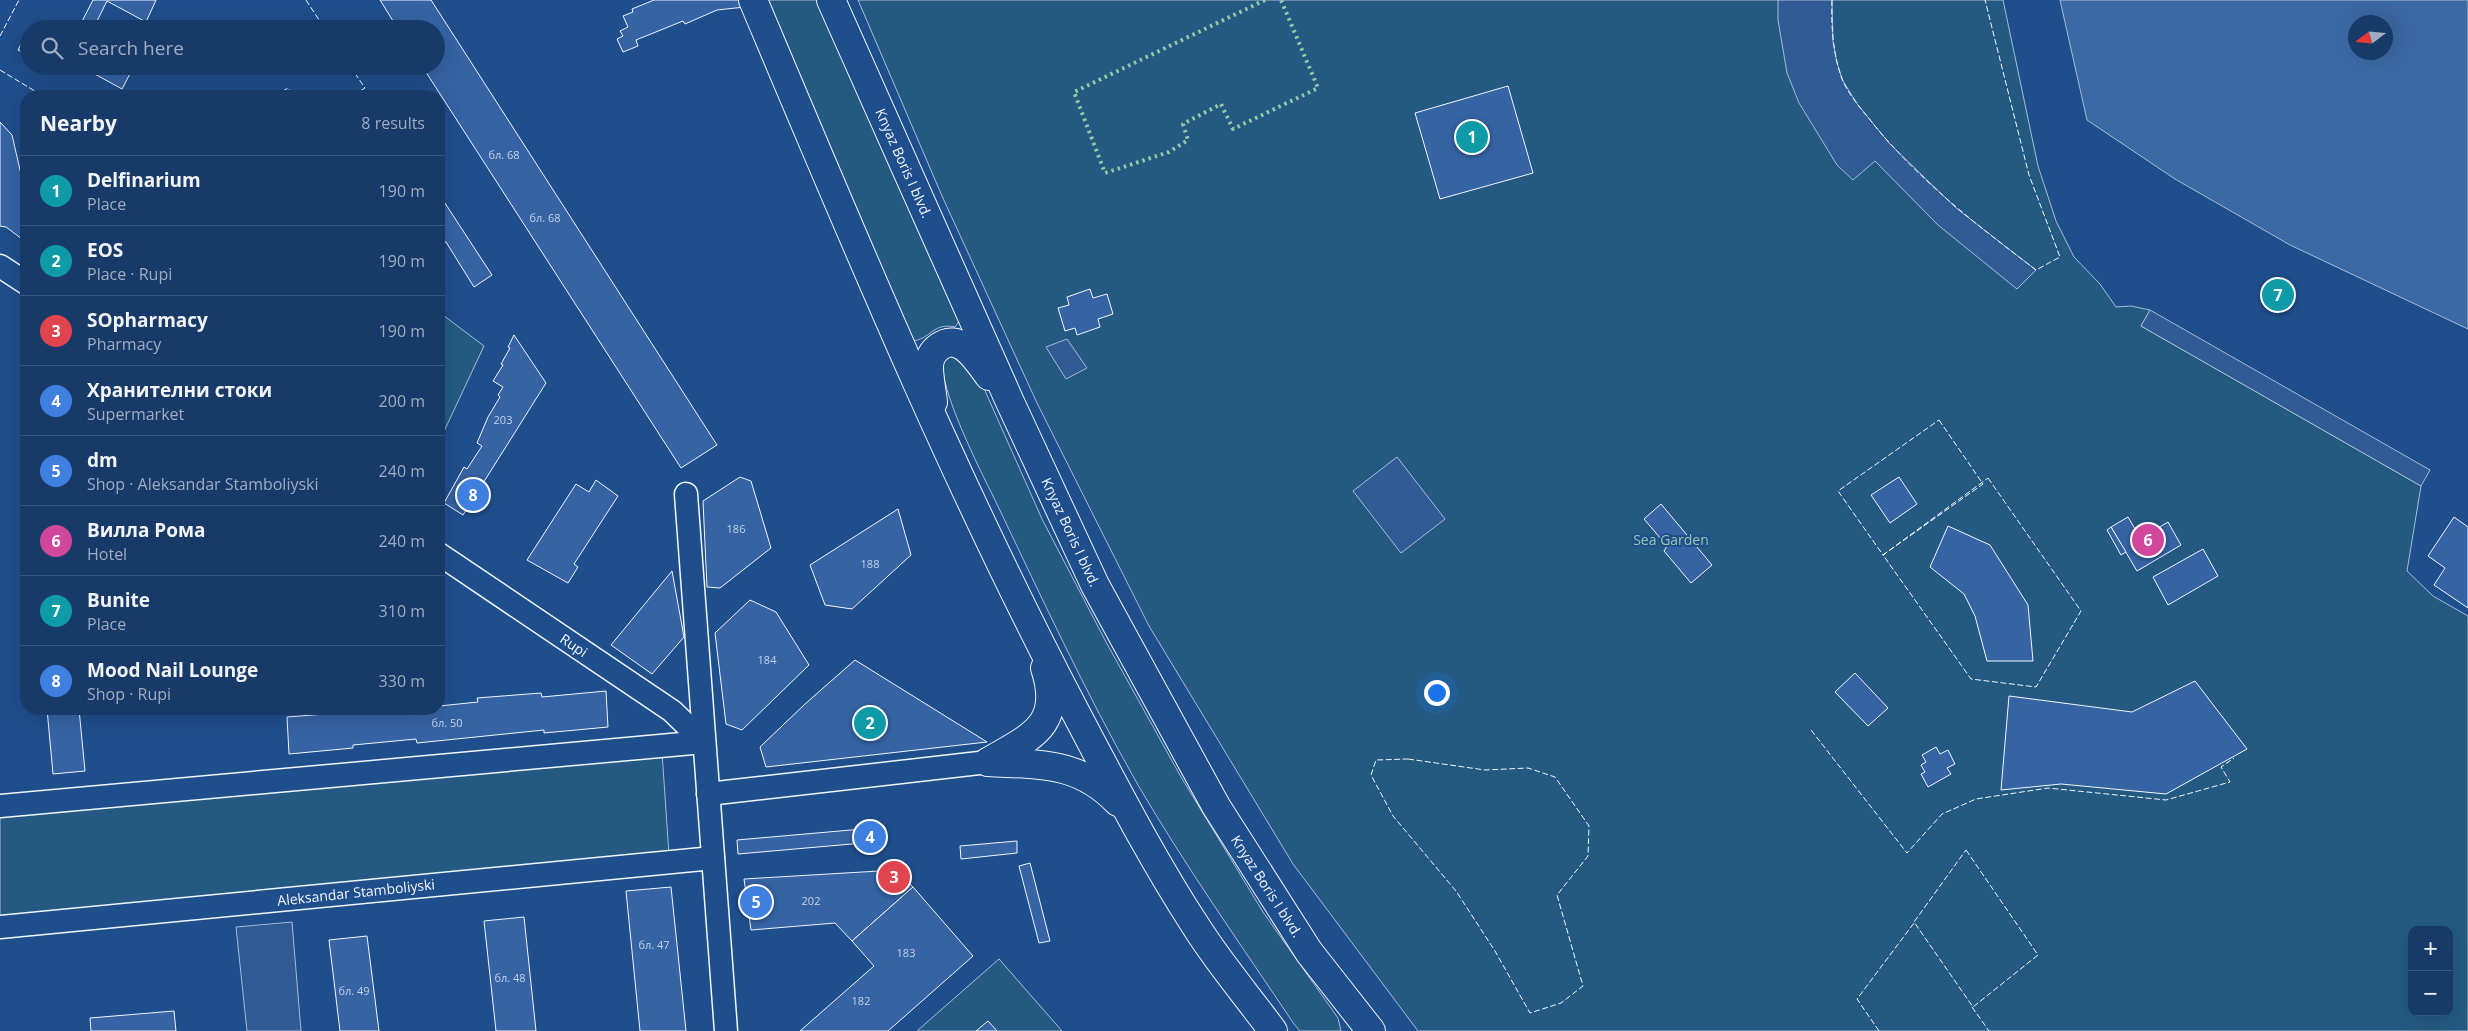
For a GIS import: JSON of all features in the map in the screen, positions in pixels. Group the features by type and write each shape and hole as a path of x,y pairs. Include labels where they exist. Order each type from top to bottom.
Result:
{"main road":[{"path":"753,0 937,430 1032,631 1126,810 1198,931 1273,1031"},
{"name":"Knyaz Boris I blvd.","path":"831,0 1010,402 1095,585 1152,693 1216,806 1309,952 1371,1031"},
{"path":"937,430 929,368 930,357 942,345 951,342 962,345 971,353 1010,402"},
{"path":"988,762 1037,732 1049,710 1048,680 1032,631"},
{"path":"988,762 1052,766 1078,772 1107,790 1126,810"},
{"path":"1309,952 1335,993 1343,1010 1347,1031"},
{"path":"1245,993 1280,1031"}],"street":[{"path":"0,266 20,279"},
{"path":"686,494 726,1031"},
{"name":"Rupi","path":"445,558 672,711 704,742"},
{"path":"0,806 704,742"},
{"path":"708,794 988,762"},
{"name":"Aleksandar Stamboliyski","path":"0,927 713,858"}],"green space":[{"path":"768,0 817,0 957,312 960,320 955,327 941,327 923,338 911,341"},
{"name":"Sea Garden","path":"858,0 2003,0 2038,166 2056,221 2074,257 2100,284 2116,307 2131,306 2150,310 2141,326 2421,486 2407,571 2433,596 2468,616 2468,1031 1418,1031 1293,864 1149,626 1037,403 942,196"},
{"path":"445,317 484,346 445,429"},
{"path":"952,354 974,366 1042,519 1106,642 1181,777 1263,912 1338,1018 1341,1031 1300,1031 1294,1024 1194,876 1138,785 1063,643 961,429 943,373 943,360"},
{"path":"662,752 669,855 0,920 0,813"},
{"path":"999,959 1062,1031 917,1031"}],"shaded area":[{"path":"1778,0 1832,0 1833,42 1837,63 1843,81 1858,105 1889,143 1956,208 2036,270 2017,289 1938,225 1875,161 1853,180 1837,165 1799,103 1787,73 1778,20"},
{"path":"2060,0 2468,0 2468,329 2290,245 2175,179 2087,120"},
{"path":"2150,310 2430,470 2421,486 2141,326"},
{"path":"1067,339 1087,368 1066,379 1046,347"},
{"path":"1397,457 1445,519 1401,553 1353,491"},
{"path":"292,922 301,1031 247,1031 236,927"}],"building":[{"path":"93,0 156,0 147,20 142,20 107,1 98,20 83,20"},
{"path":"380,0 431,0 444,20 392,20"},
{"path":"654,0 742,0 745,7 717,10 685,24 683,21 636,40 638,46 623,52 617,39 623,36 620,31 628,27 623,16 633,12 632,9"},
{"path":"445,22 717,445 681,468 445,102 445,90 437,90 428,75 445,75"},
{"path":"96,75 129,75 122,89"},
{"path":"1508,86 1533,173 1440,199 1415,113"},
{"path":"0,122 12,135 20,170 20,238 6,227 0,226"},
{"path":"445,203 492,275 474,287 446,242"},
{"path":"1090,289 1093,298 1107,294 1113,314 1098,319 1100,327 1077,335 1075,328 1065,331 1058,308 1069,305 1067,297"},
{"path":"514,335 546,383 463,515 445,504 445,501 464,467 467,469 482,446 477,443 503,387 493,381 503,365 501,364 510,348 508,347"},
{"path":"740,477 751,481 771,548 720,588 707,587 703,501"},
{"path":"1899,477 1917,504 1890,523 1871,495"},
{"path":"596,480 618,496 574,564 578,567 568,583 527,560 576,484 589,492"},
{"path":"1661,504 1712,565 1691,583 1664,551 1667,546 1644,519"},
{"path":"898,509 911,555 852,609 825,605 810,565"},
{"path":"2128,517 2138,534 2144,531 2146,535 2168,522 2181,545 2137,571 2111,527"},
{"path":"2454,517 2468,527 2468,608 2434,585 2445,568 2428,556"},
{"path":"1948,526 1990,545 2028,605 2033,661 1987,661 1975,616 1964,594 1930,567"},
{"path":"2111,527 2126,552 2121,555 2107,530"},
{"path":"2203,549 2218,576 2168,605 2153,577"},
{"path":"672,571 684,637 652,674 611,645"},
{"path":"750,600 776,612 809,665 742,730 726,724 715,633"},
{"path":"855,660 987,742 766,767 760,747"},
{"path":"1855,673 1888,708 1868,726 1835,692"},
{"path":"2195,681 2247,749 2166,794 2061,784 2001,790 2009,696 2132,712"},
{"path":"606,691 608,727 544,733 544,730 417,743 416,739 353,745 353,748 289,754 287,717 313,715 445,715 445,705 478,702 477,698 541,693 542,697"},
{"path":"48,715 80,715 85,771 53,774"},
{"path":"1936,747 1940,754 1948,750 1955,764 1947,768 1951,774 1928,787 1921,774 1925,772 1921,765 1926,762 1922,755"},
{"path":"885,827 886,841 738,854 737,840"},
{"path":"1017,841 1017,853 961,859 960,846"},
{"path":"1030,863 1050,941 1039,943 1019,866"},
{"path":"896,870 913,887 852,941 835,923 751,930 744,879"},
{"path":"671,887 686,1031 640,1031 626,891"},
{"path":"913,887 973,956 888,1031 800,1031 874,966 852,941"},
{"path":"524,917 536,1031 496,1031 484,921"},
{"path":"367,936 379,1031 340,1031 329,940"},
{"path":"174,1011 176,1031 91,1031 90,1018"},
{"path":"988,1021 997,1031 976,1031"}],"hedge":[{"path":"1265,0 1074,92 1105,173 1169,152 1188,140 1183,124 1221,104 1233,129 1318,88 1281,0"}],"fence":[{"path":"0,36 19,0"},
{"path":"306,0 319,20"},
{"path":"1832,0 1832,30 1836,60 1842,79 1857,103 1911,166 1931,185 2036,270 2060,257 2029,175 1985,0"},
{"path":"0,70 33,90"},
{"path":"356,75 365,88 362,90"},
{"path":"285,90 288,88 289,90"},
{"path":"1939,420 1983,484 1883,555 1838,491 1939,420"},
{"path":"1988,478 2081,611 2036,687 1971,679 1883,555 1988,478"},
{"path":"1811,730 1907,853 1942,814 1976,799 2048,788 2166,800 2230,782 2221,767 2234,758"},
{"path":"1408,759 1485,770 1528,768 1555,777 1589,826 1588,856 1557,895 1583,986 1561,1003 1530,1013 1495,951 1456,891 1393,816 1371,775 1376,760 1408,759"},
{"path":"1966,850 2038,955 1973,1007 1914,922 1966,850"},
{"path":"1879,1031 1857,999 1914,923"},
{"path":"1972,1007 1989,1031"}],"place":[{"name":"Delfinarium","path":"1472,137"},
{"name":"Bunite","path":"2278,295"},
{"name":"Mood Nail Lounge","path":"473,495"},
{"name":"Вилла Рома","path":"2148,540"},
{"name":"EOS","path":"870,723"},
{"name":"Хранителни стоки","path":"870,837"},
{"name":"SOpharmacy","path":"894,877"},
{"name":"dm","path":"756,902"}]}
